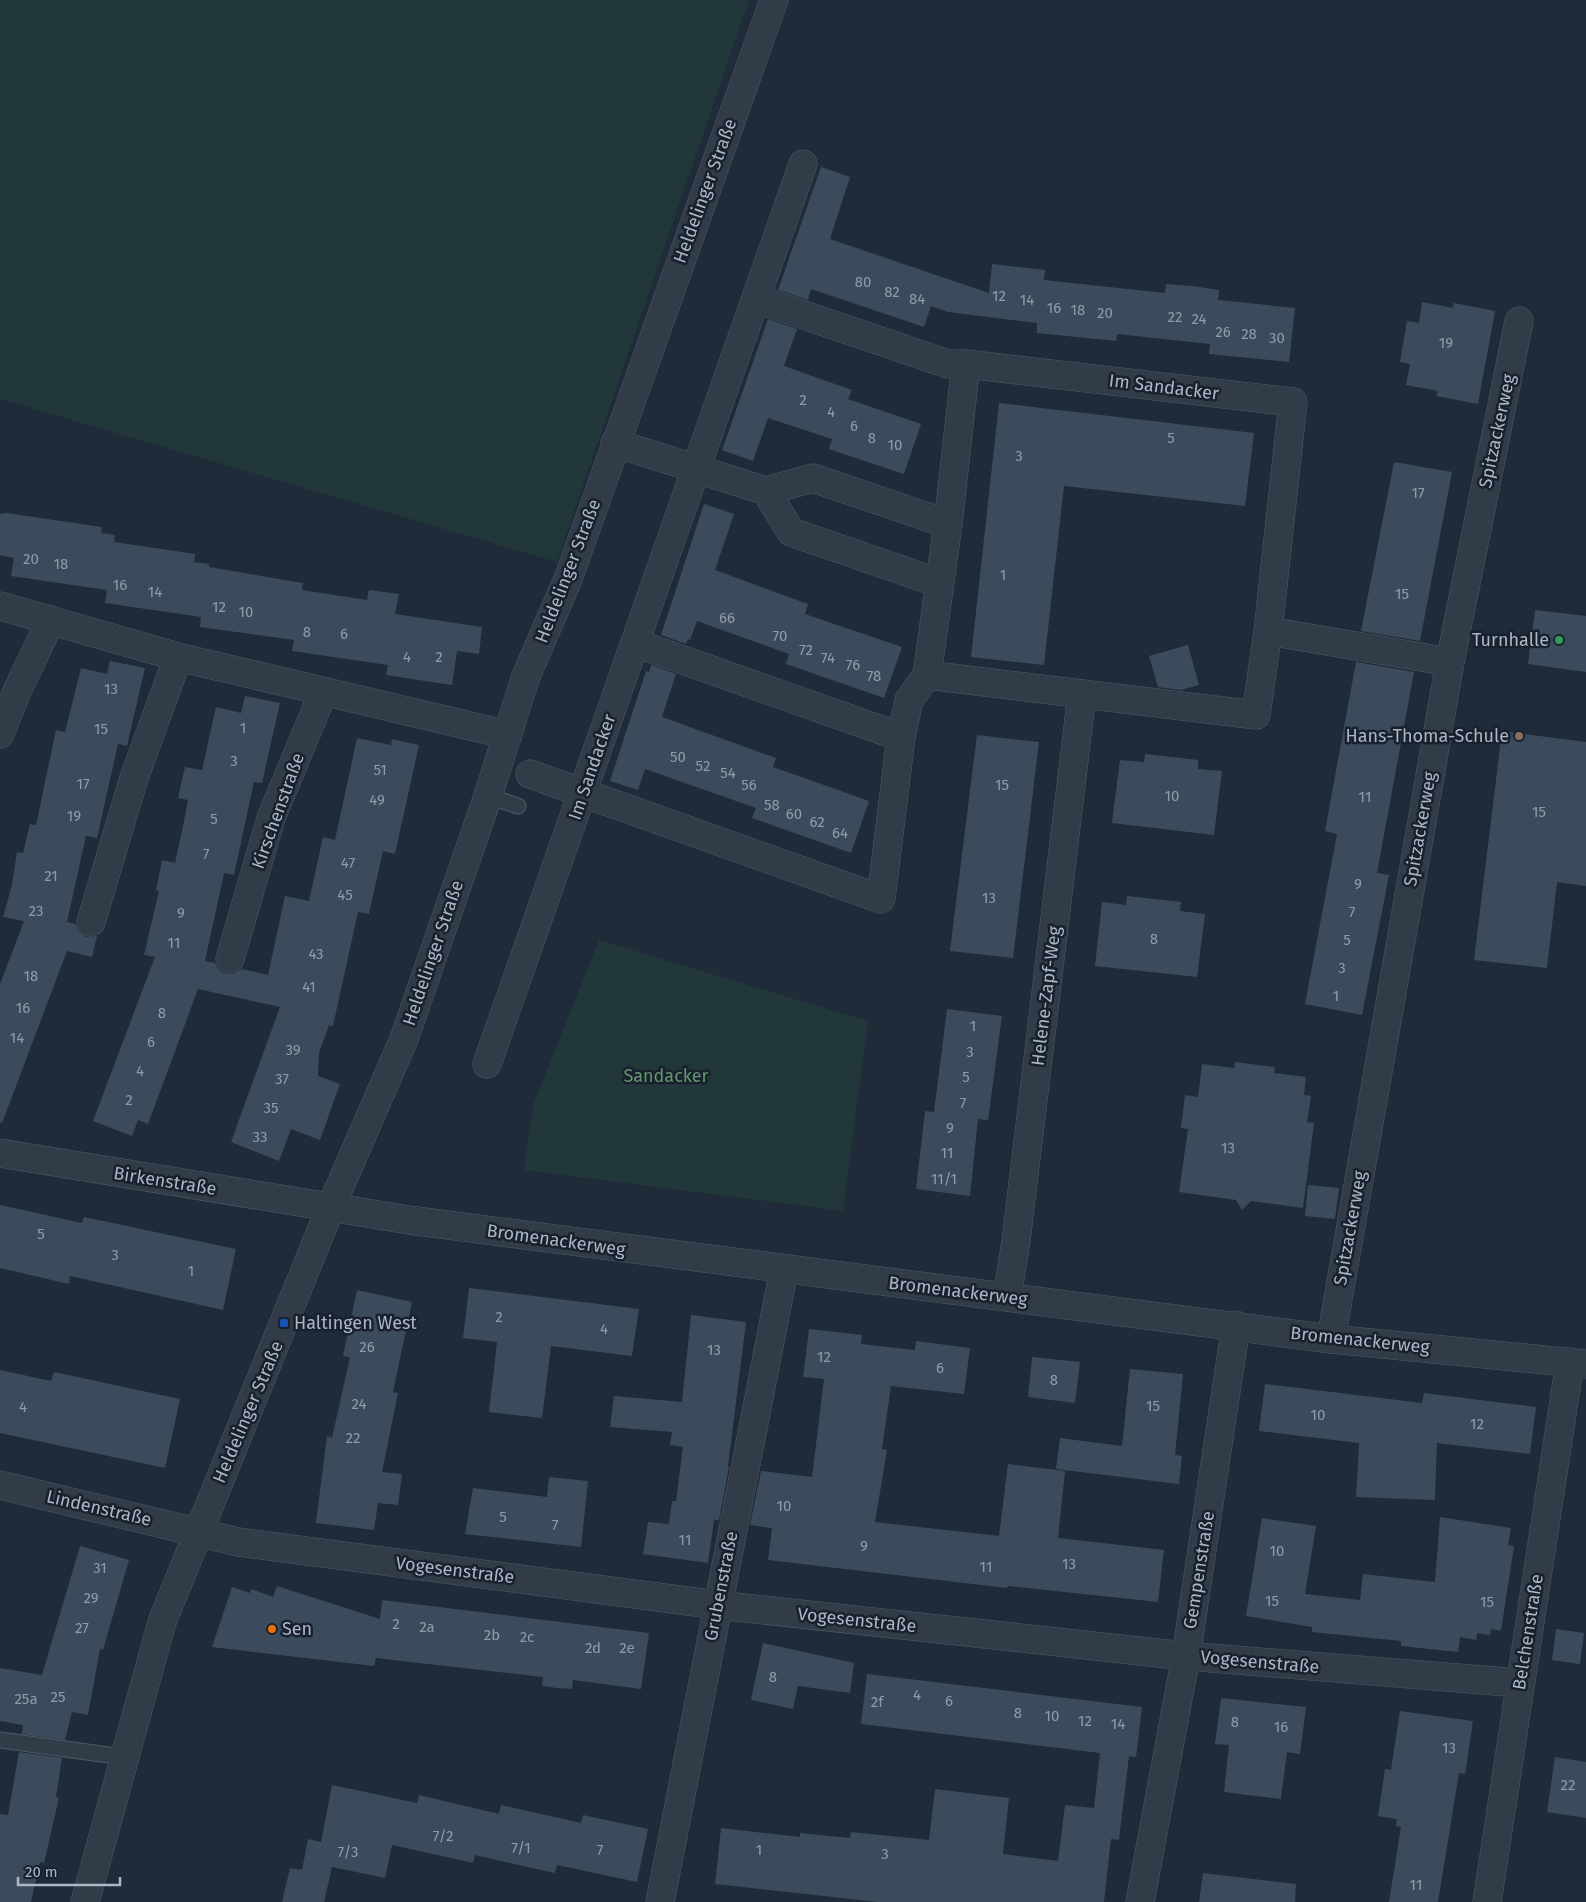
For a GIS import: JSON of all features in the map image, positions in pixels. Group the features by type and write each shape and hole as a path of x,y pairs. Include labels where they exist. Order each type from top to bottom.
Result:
{"street":[{"name":"Heldelinger Straße","path":"85,1902 123,1757 162,1622 330,1209 404,1039 488,796 526,676 568,579 774,0"},
{"path":"697,470 803,164"},
{"path":"530,774 882,899 901,737 909,700 926,675 948,524 966,364 948,364 757,298"},
{"name":"Spitzackerweg","path":"1331,1339 1450,662 1520,321"},
{"name":"Im Sandacker","path":"926,675 1256,715 1268,631 1294,402 966,364"},
{"path":"615,443 766,492 813,478 948,524"},
{"name":"Im Sandacker","path":"488,1064 697,470"},
{"path":"766,492 791,532 939,583"},
{"path":"0,606 178,657 323,693 508,735"},
{"path":"0,734 17,691 51,620"},
{"path":"1268,631 1450,662"},
{"path":"636,643 901,737"},
{"path":"91,922 134,778 178,657"},
{"name":"Kirschenstraße","path":"230,959 271,818 323,693"},
{"name":"Helene-Zapf-Weg","path":"1007,1297 1016,1241 1082,694"},
{"name":"Birkenstraße","path":"0,1153 330,1209"},
{"name":"Bromenackerweg","path":"330,1209 784,1270 1236,1325 1331,1339 1578,1363"},
{"name":"Grubenstraße","path":"660,1902 784,1270"},
{"name":"Gempenstraße","path":"1140,1902 1186,1656 1236,1325"},
{"name":"Belchenstraße","path":"1487,1902 1520,1683 1578,1363"},
{"name":"Lindenstraße","path":"0,1485 198,1532"},
{"name":"Vogesenstraße","path":"198,1532 238,1542 718,1605 1186,1656 1520,1683"}],"lane":[{"path":"488,796 518,806"},
{"path":"0,1740 123,1757"}],"green space":[{"path":"0,0 749,0 557,562 0,399"},
{"name":"Sandacker","path":"599,940 868,1021 843,1211 524,1170 533,1105"}],"building":[{"path":"821,167 850,177 830,239 989,293 992,264 1045,270 1044,280 1165,293 1166,284 1192,286 1219,290 1218,300 1295,308 1289,362 1209,354 1210,344 1117,334 1116,341 1037,333 1037,323 948,312 931,306 924,327 811,289 808,300 778,290"},
{"path":"1422,302 1453,308 1454,303 1495,311 1478,404 1436,396 1438,391 1406,385 1410,364 1400,362 1407,321 1419,323"},
{"path":"768,319 797,329 784,366 852,390 848,399 921,424 904,474 829,449 832,439 768,418 753,461 722,450"},
{"path":"999,403 1254,433 1245,506 1064,486 1044,665 971,657"},
{"path":"1394,462 1452,472 1420,641 1361,631"},
{"path":"704,504 734,514 715,570 808,604 805,614 902,647 884,698 786,664 789,654 697,621 690,640 688,639 686,644 661,635"},
{"path":"6,513 102,527 101,533 115,535 114,542 195,554 194,562 209,564 209,567 303,583 302,590 367,600 369,590 399,594 395,614 482,627 479,654 457,651 452,685 386,675 388,665 292,651 294,640 200,627 201,617 105,603 107,590 11,576 14,558 0,555 0,514"},
{"name":"Turnhalle","path":"1535,610 1586,616 1586,672 1528,664"},
{"path":"1188,645 1199,685 1181,690 1158,687 1149,656"},
{"path":"110,661 145,668 127,746 118,744 97,838 86,836 67,922 76,924 79,932 86,937 97,936 92,957 67,951 2,1123 0,1122 0,984 24,921 3,917 12,885 17,852 23,853 30,824 36,825 56,730 65,732 81,668 107,674"},
{"path":"1356,662 1414,672 1377,873 1389,875 1362,1015 1305,1004 1337,834 1325,831"},
{"path":"651,665 676,674 662,717 776,758 773,767 869,801 851,853 752,818 756,808 645,769 638,790 610,781 646,671 649,672"},
{"path":"245,696 280,703 262,783 254,782 234,875 224,873 205,961 215,963 218,969 225,974 234,974 242,969 268,975 285,896 309,901 323,837 335,840 357,738 391,745 392,739 419,745 395,854 383,851 369,914 358,912 333,1026 329,1025 319,1053 318,1076 340,1084 320,1140 291,1129 279,1161 231,1142 280,1007 198,989 148,1124 138,1120 132,1136 93,1121 155,957 144,955 159,891 156,890 162,860 175,863 182,831 188,800 178,798 185,767 202,770 216,707 241,713"},
{"path":"1502,731 1586,742 1586,886 1557,882 1547,968 1474,960"},
{"path":"977,735 1039,742 1013,958 950,951"},
{"path":"1145,754 1198,760 1198,769 1222,771 1214,835 1112,823 1120,760 1144,762"},
{"path":"1127,896 1181,902 1180,911 1205,914 1197,977 1095,966 1102,902 1126,905"},
{"path":"947,1009 1002,1016 988,1120 978,1119 970,1196 916,1189 925,1111 934,1112"},
{"path":"1235,1062 1275,1067 1274,1073 1306,1077 1304,1095 1311,1096 1307,1122 1314,1123 1303,1208 1251,1201 1242,1210 1236,1200 1179,1192 1188,1129 1181,1128 1185,1095 1198,1097 1202,1064 1234,1068"},
{"path":"1308,1185 1339,1188 1335,1219 1305,1216"},
{"path":"0,1205 82,1223 84,1217 236,1249 223,1310 70,1276 69,1284 0,1268"},
{"path":"469,1288 639,1309 632,1356 551,1346 542,1418 489,1412 497,1342 463,1338"},
{"path":"357,1290 412,1302 393,1392 398,1393 382,1472 402,1474 398,1505 378,1503 374,1530 316,1523 327,1436 332,1438 350,1357 343,1356"},
{"path":"691,1315 746,1322 729,1467 719,1520 714,1520 708,1563 643,1554 648,1522 669,1524 672,1501 676,1501 683,1447 670,1445 672,1432 610,1427 614,1396 682,1402"},
{"path":"809,1329 862,1335 861,1344 915,1350 916,1341 970,1348 964,1394 891,1386 882,1449 887,1450 875,1522 999,1536 1008,1464 1065,1471 1058,1538 1164,1550 1158,1602 1008,1586 1007,1588 768,1560 772,1528 750,1525 761,1471 812,1477 824,1379 803,1377"},
{"path":"1032,1357 1080,1362 1075,1403 1028,1397"},
{"path":"1130,1369 1183,1374 1175,1455 1182,1456 1179,1484 1056,1469 1060,1438 1122,1446"},
{"path":"0,1370 51,1381 54,1372 180,1399 165,1468 0,1433"},
{"path":"1265,1384 1422,1403 1424,1393 1536,1407 1530,1454 1437,1443 1435,1500 1356,1497 1359,1443 1259,1431"},
{"path":"549,1477 588,1481 581,1547 465,1534 473,1488 547,1497"},
{"path":"1440,1517 1511,1528 1508,1545 1514,1546 1501,1631 1491,1629 1490,1635 1477,1633 1476,1640 1460,1637 1458,1652 1401,1646 1401,1641 1312,1632 1312,1627 1246,1616 1262,1518 1316,1526 1305,1594 1360,1600 1363,1574 1435,1582"},
{"path":"80,1546 129,1560 103,1650 100,1649 88,1715 72,1712 65,1740 22,1734 23,1725 0,1721 0,1668 42,1675"},
{"path":"277,1586 380,1619 382,1600 649,1633 641,1689 573,1680 572,1689 557,1688 542,1686 543,1677 376,1658 374,1666 212,1647 232,1587 250,1593 251,1589 273,1597"},
{"path":"1556,1629 1584,1633 1580,1664 1552,1660"},
{"path":"763,1643 854,1663 850,1693 798,1686 793,1709 751,1700"},
{"path":"867,1674 1142,1707 1136,1757 1129,1756 1119,1840 1111,1839 1104,1902 878,1902 715,1884 721,1828 800,1837 800,1833 850,1838 851,1832 929,1840 935,1789 1009,1798 1003,1854 1058,1861 1065,1805 1094,1808 1100,1753 861,1724"},
{"path":"1221,1698 1306,1707 1300,1754 1287,1752 1281,1799 1224,1792 1229,1745 1215,1744"},
{"path":"1400,1711 1473,1721 1465,1774 1459,1773 1438,1902 1389,1902 1401,1827 1396,1826 1397,1819 1378,1816 1385,1769 1391,1770"},
{"path":"19,1752 62,1758 56,1797 59,1798 44,1863 40,1862 31,1902 0,1902 0,1814 8,1815"},
{"path":"1555,1757 1586,1762 1586,1818 1547,1812"},
{"path":"332,1785 417,1803 419,1795 499,1814 501,1805 581,1823 583,1815 648,1829 637,1882 557,1865 555,1873 475,1855 473,1863 392,1845 385,1878 332,1867 324,1902 282,1902 290,1868 302,1870 308,1839 321,1842"},
{"path":"1203,1873 1296,1884 1295,1902 1199,1902"}],"place":[{"name":"Turnhalle","path":"1559,640"},
{"name":"Hans-Thoma-Schule","path":"1519,736"},
{"name":"Haltingen West","path":"284,1323"},
{"name":"Sen","path":"272,1629"}]}
